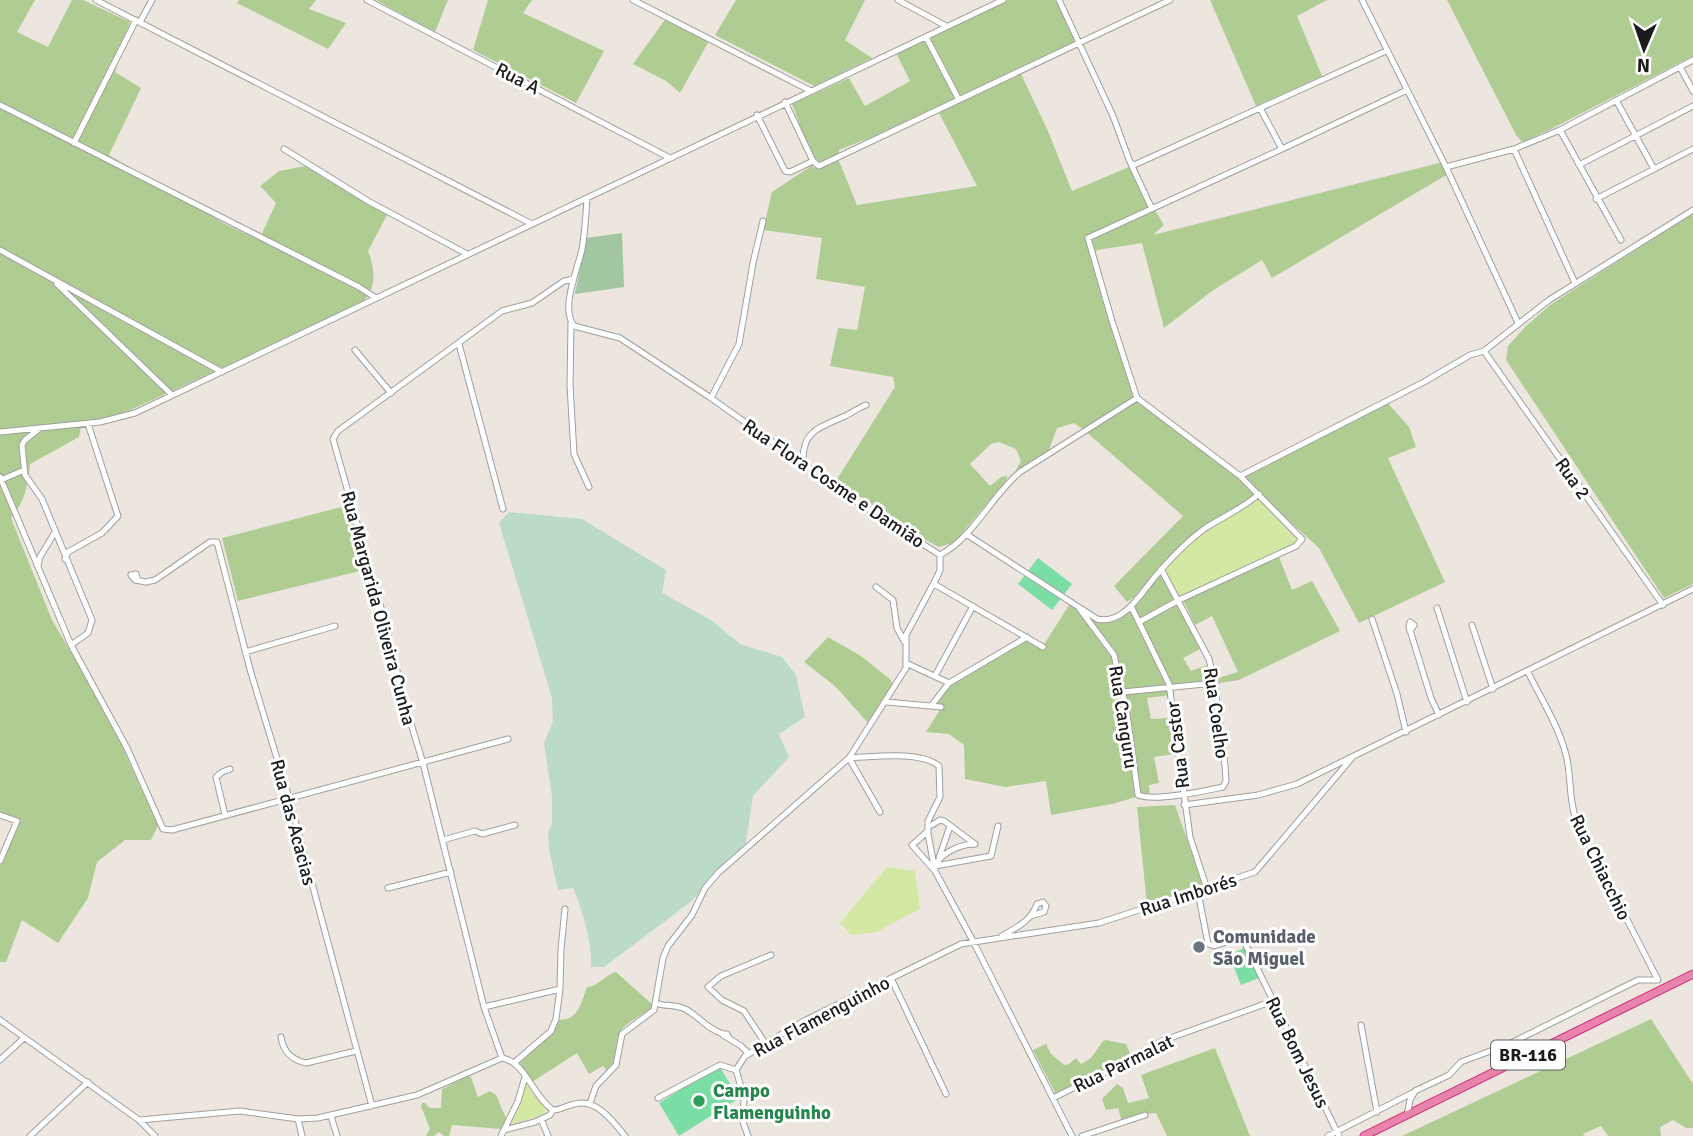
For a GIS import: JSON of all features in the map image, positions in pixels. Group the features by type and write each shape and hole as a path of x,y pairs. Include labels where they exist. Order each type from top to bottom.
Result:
{"highway":[{"name":"BR-116","path":"1364,1136 1693,974"}],"street":[{"path":"96,0 532,224"},
{"path":"74,143 138,21 152,0"},
{"name":"Rua A","path":"367,0 668,157"},
{"path":"633,0 811,91"},
{"path":"898,0 946,26"},
{"path":"0,432 88,424 125,417 1003,0"},
{"path":"1059,0 1113,116 1130,162 1152,209"},
{"path":"785,102 813,161 819,166 1170,0"},
{"path":"1362,0 1446,167 1518,323"},
{"path":"926,37 958,100"},
{"path":"1130,162 1136,164 1386,51"},
{"path":"1446,167 1514,149 1560,130 1693,60"},
{"path":"1680,66 1693,91"},
{"path":"1139,622 1179,600 1300,543 1301,537 1240,476 1137,398 1111,321 1088,238 1407,90"},
{"path":"1616,100 1654,169"},
{"path":"0,105 376,298"},
{"path":"1578,164 1693,106"},
{"path":"1260,108 1282,149"},
{"path":"757,116 785,171 790,172 813,161"},
{"path":"1560,130 1621,240"},
{"path":"284,149 380,207 467,254"},
{"path":"1514,149 1575,283"},
{"path":"1596,199 1693,149"},
{"path":"587,198 569,313 574,454 589,487"},
{"path":"1240,476 1424,382 1470,355 1484,351 1575,283 1693,210"},
{"path":"711,398 739,344 763,221"},
{"path":"0,250 222,372"},
{"path":"49,277 172,395"},
{"name":"Rua Margarida Oliveira Cunha","path":"499,1059 424,763 408,714 334,443 338,431 502,311 532,303 564,281 573,279"},
{"name":"Rua Flora Cosme e Damião","path":"571,322 574,326 620,338 711,398 888,523 940,555 940,570 904,641"},
{"path":"458,344 503,509"},
{"path":"355,350 391,393"},
{"name":"Rua 2","path":"1484,351 1662,605"},
{"path":"940,555 966,534 1004,486 1020,472 1137,398"},
{"path":"803,463 804,444 810,434 826,423 866,405"},
{"path":"65,559 67,553 103,533 118,516 88,424"},
{"path":"39,429 23,442 26,478 42,499 92,620 88,633 71,645"},
{"path":"24,470 1,479 71,645 127,748 163,829 172,830 508,739"},
{"path":"966,534 1079,608 1097,619 1106,621 1119,617 1131,606 1161,569 1197,534 1259,494"},
{"path":"37,568 40,557 55,531"},
{"name":"Rua das Acacias","path":"138,580 155,580 214,541 218,544 245,652 289,797 372,1106"},
{"name":"Rua Coelho","path":"1161,569 1209,659 1215,683 1226,784 1221,788 1182,794"},
{"path":"934,584 1043,647"},
{"path":"590,1103 596,1086 616,1065 622,1034 653,1010 663,958 668,946 692,915 711,881 849,758 887,702 906,668 904,641 897,628 893,600 876,587"},
{"path":"1184,805 1258,795 1297,785 1693,589"},
{"path":"934,676 973,606"},
{"name":"Rua Castor","path":"1131,606 1164,671 1169,688 1190,837 1207,889"},
{"name":"Rua Canguru","path":"1079,608 1114,654 1123,692 1138,795 1144,797 1182,794"},
{"path":"1437,608 1467,702"},
{"path":"1372,619 1397,694 1406,732"},
{"path":"1472,625 1493,689"},
{"path":"245,652 334,626"},
{"path":"1410,631 1439,715"},
{"path":"930,706 949,682 1027,637"},
{"path":"906,663 949,682"},
{"name":"Rua Chiacchio","path":"1415,1091 1450,1075 1466,1060 1510,1044 1637,981 1658,980 1576,820 1570,803 1564,746 1528,672"},
{"path":"1123,692 1215,683"},
{"path":"887,702 941,707"},
{"path":"849,758 903,756 929,760 936,764 941,771 940,797 928,821 935,869"},
{"path":"849,758 880,813"},
{"name":"Rua Imborés","path":"973,940 1099,923 1247,876 1261,868 1351,758"},
{"path":"225,815 216,777 230,769"},
{"path":"0,815 17,821 0,861"},
{"path":"939,858 965,844 975,844 940,820 912,845 935,869 1072,1136"},
{"path":"443,840 475,831 482,834 515,825"},
{"path":"935,869 950,825"},
{"path":"935,869 991,856 998,826"},
{"path":"388,888 451,872"},
{"name":"Rua Bom Jesus","path":"1198,892 1209,946 1242,939 1338,1134"},
{"path":"514,1063 555,1026 565,909"},
{"path":"999,937 1020,926 1031,916"},
{"name":"Rua Flamenguinho","path":"747,1136 743,1122 744,1097 736,1070 749,1054 804,1021 973,940"},
{"path":"765,1043 744,1011 722,1000 708,986 721,976 771,955"},
{"path":"891,978 946,1094"},
{"path":"484,1007 560,989"},
{"name":"Rua Parmalat","path":"1053,1098 1162,1041 1273,1001"},
{"path":"656,1003 682,1007 714,1032 727,1036 749,1054"},
{"path":"0,1020 139,1120 155,1136"},
{"path":"1361,1025 1377,1112"},
{"path":"281,1037 288,1055 306,1063 356,1051"},
{"path":"0,1059 24,1038"},
{"path":"139,1120 240,1111 298,1119 331,1115 429,1091 499,1059 514,1063 553,1110"},
{"path":"658,1098 720,1065 736,1070"},
{"path":"502,1133 518,1101 525,1077"},
{"path":"30,1136 88,1082"},
{"path":"1407,1115 1415,1091"},
{"path":"1328,1136 1338,1134 1415,1091"},
{"path":"502,1133 550,1115 553,1110 590,1103 605,1114 625,1136"},
{"path":"331,1115 337,1136"},
{"path":"1082,1136 1145,1115"},
{"path":"298,1119 302,1136"},
{"path":"541,1119 548,1136"},
{"path":"143,1136 149,1129"}],"green space":[{"path":"0,0 35,0 17,32 48,47 72,0 83,0 130,22 115,72 141,88 109,155 225,224 259,240 276,203 260,186 279,171 305,166 387,215 368,251 374,278 370,292 361,303 120,415 82,422 79,437 30,464 25,493 11,518 52,620 108,715 158,826 151,840 125,840 97,862 88,898 58,943 22,920 6,962 0,962 0,866 19,820 0,813"},
{"path":"239,0 316,0 309,9 346,23 328,49 237,3"},
{"path":"376,0 448,0 435,32"},
{"path":"488,0 532,0 523,13 604,51 576,103 473,50"},
{"path":"736,0 865,0 845,40 872,58 814,86 715,35"},
{"path":"1008,0 1057,0 1077,41 839,150 839,161 857,205 977,186 939,113 1020,72 1072,191 1129,167 1164,225 1153,235 1443,162 1448,174 1272,278 1262,260 1212,291 1164,328 1142,243 1097,250 1093,259 1135,396 1239,476 1339,429 1386,401 1409,427 1416,447 1388,458 1445,582 1359,623 1319,548 1252,487 1255,496 1200,530 1127,602 1114,586 1183,516 1074,423 1057,428 1049,450 1015,472 1021,461 1016,449 999,442 991,444 970,464 990,486 1001,477 1007,476 1007,479 954,543 939,547 836,481 895,387 893,377 830,366 838,328 857,330 865,287 816,279 822,238 763,230 772,192 811,166 816,168 792,104 849,78 865,106 910,81 896,53"},
{"path":"1210,0 1327,0 1297,16 1322,76 1256,106"},
{"path":"1447,0 1693,0 1693,56 1522,142"},
{"path":"667,17 710,39 680,93 666,81 633,64"},
{"path":"1693,213 1693,584 1664,598 1506,360 1508,346 1550,305"},
{"path":"622,233 624,287 575,294 586,238"},
{"path":"1259,494 1301,541 1179,600 1161,569 1189,542"},
{"path":"349,505 368,569 238,601 222,538"},
{"path":"509,512 582,519 666,570 662,593 711,620 740,644 782,657 796,675 805,717 779,734 789,757 753,796 745,849 689,903 604,967 591,967 588,937 580,907 573,888 558,890 549,849 552,797 544,743 553,721 552,698 499,523"},
{"path":"1279,557 1292,590 1312,581 1340,631 1239,680 1219,683 1218,678 1238,672 1212,616 1195,625 1183,600"},
{"path":"1038,558 1072,584 1052,610 1018,584"},
{"path":"1162,572 1200,649 1183,658 1191,671 1210,664 1215,683 1170,687 1171,695 1147,698 1151,719 1170,718 1175,754 1154,757 1159,783 1149,785 1150,793 1112,804 1051,815 1046,781 1005,787 965,779 964,745 949,734 926,732 941,708 931,706 950,682 1027,637 1043,646 1071,602 1097,619 1119,617"},
{"path":"828,637 861,656 891,680 892,685 868,723 836,687 804,662"},
{"path":"1175,805 1204,888 1147,905 1137,807"},
{"path":"887,867 915,871 920,909 876,932 851,935 840,923"},
{"path":"1246,947 1259,978 1241,985 1229,955"},
{"path":"616,972 654,1006 630,1022 619,1034 613,1063 608,1072 603,1066 589,1074 577,1053 532,1082 520,1063 554,1030 559,1020 575,1014 587,987"},
{"path":"1651,1019 1693,1084 1693,1128 1686,1128 1673,1120 1660,1127 1661,1136 1608,1136 1601,1126 1583,1134 1584,1136 1402,1136"},
{"path":"1106,1040 1126,1044 1131,1056 1056,1094 1033,1050 1046,1044 1051,1054 1064,1065 1076,1058 1081,1064 1091,1058"},
{"path":"1215,1048 1250,1136 1167,1136 1156,1113 1122,1122 1118,1108 1106,1110 1102,1099 1117,1084 1123,1088 1128,1103 1149,1098 1141,1075"},
{"name":"Campo Flamenguinho","path":"719,1066 739,1098 679,1136 659,1103"},
{"path":"471,1077 478,1097 490,1091 496,1095 506,1118 501,1129 452,1125 449,1136 439,1132 434,1136 426,1136 430,1129 422,1103 430,1108 441,1108 442,1089"},
{"path":"526,1083 545,1108 545,1114 510,1124"}],"place":[{"name":"Comunidade São Miguel","path":"1199,947"},
{"name":"Campo Flamenguinho","path":"699,1101"}]}
